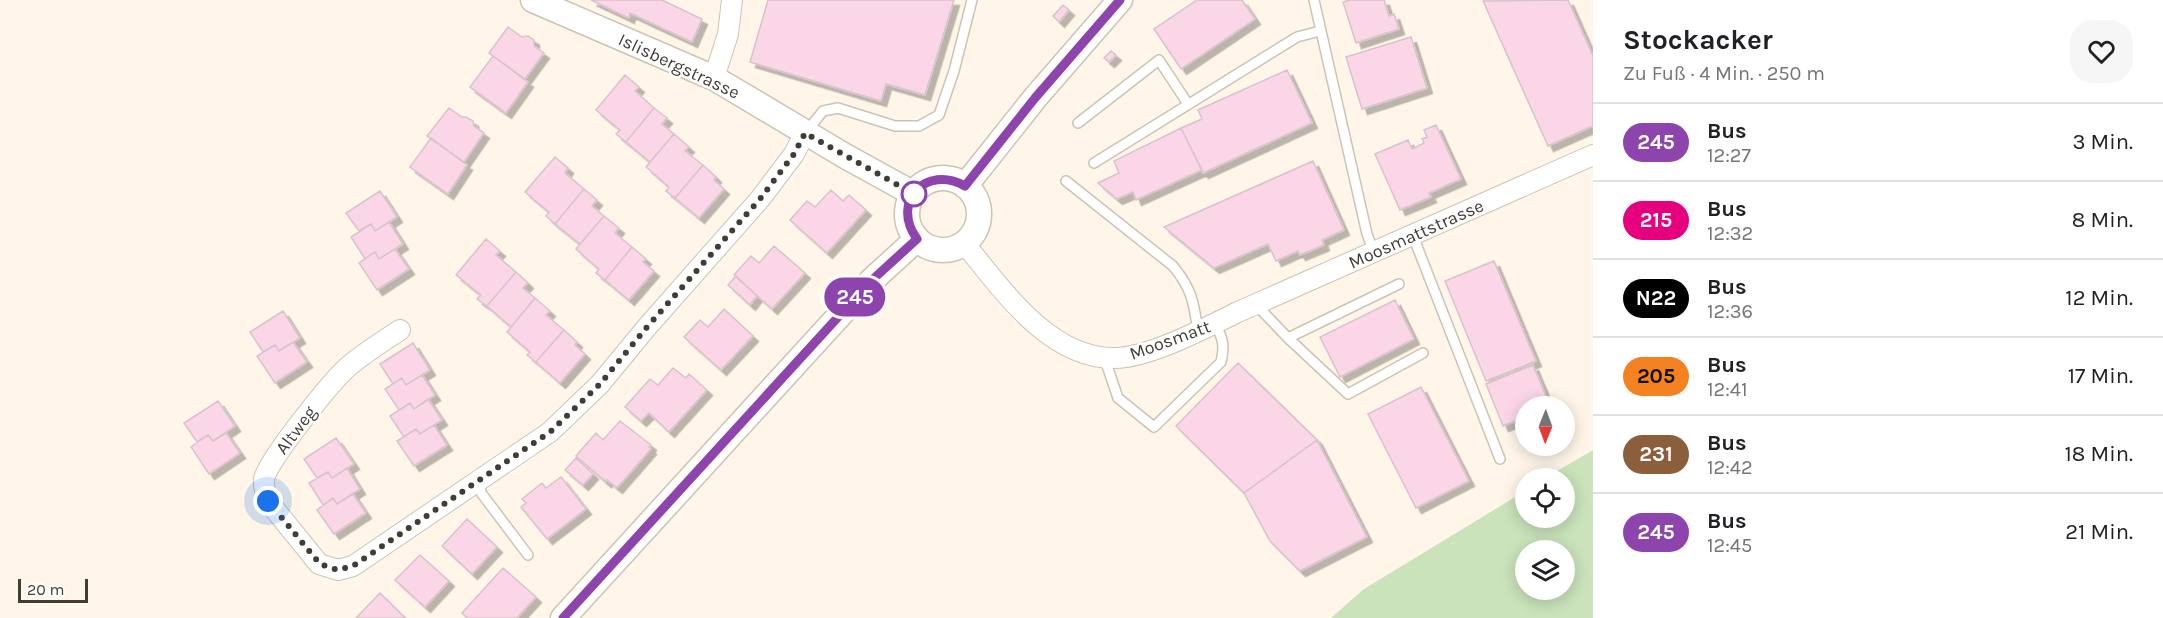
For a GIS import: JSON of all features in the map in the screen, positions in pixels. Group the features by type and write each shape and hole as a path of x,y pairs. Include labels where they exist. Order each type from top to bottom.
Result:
{"street":[{"name":"Islisbergstrasse","path":"533,0 714,78 805,133 914,194"},
{"path":"714,78 728,34 732,0"},
{"path":"965,186 1035,98 1120,0"},
{"name":"Altweg","path":"400,330 357,359 332,382 272,461 264,477 264,489 268,501 320,564 338,570 353,566 550,432 600,384 760,199 794,154 805,133"},
{"name":"Moosmattstrasse","path":"1238,312 1593,155"},
{"path":"938,178 948,178 965,186 977,201 979,220 971,237 950,250 924,245 917,239 908,222 909,202 914,194 920,186 938,178"},
{"path":"563,618 871,281 917,239"},
{"name":"Moosmatt","path":"964,243 1035,326 1084,354 1115,358 1148,352 1238,312"}],"lane":[{"path":"805,133 823,111 838,108 895,126 919,126 939,115 954,71 972,0"},
{"path":"1314,0 1367,234 1374,253"},
{"path":"1094,163 1297,37 1320,31"},
{"path":"1078,123 1159,60 1188,104"},
{"path":"1066,181 1173,266 1192,294 1206,328 1222,337 1224,349 1221,362 1154,427 1118,398 1104,357"},
{"path":"1413,236 1500,459"},
{"path":"1288,338 1399,284"},
{"path":"1260,302 1263,312 1348,394 1422,353"},
{"path":"476,481 482,494 528,555"}],"green space":[{"path":"1593,450 1593,618 1331,618 1364,589 1515,497 1515,528 1575,528 1575,468 1562,468"}],"building":[{"path":"591,0 662,0 702,19 692,42 630,13 629,18"},
{"path":"768,0 954,0 925,95 886,84 881,101 750,62"},
{"path":"1197,0 1242,0 1255,19 1181,69 1154,29"},
{"path":"1384,0 1389,16 1394,14 1399,29 1356,43 1343,2"},
{"path":"1568,0 1593,56 1593,126 1548,146 1483,1"},
{"path":"1063,5 1069,10 1059,22 1053,16"},
{"path":"508,27 522,37 528,36 534,40 534,46 544,53 525,79 489,53"},
{"path":"1411,37 1427,88 1362,109 1346,57"},
{"path":"1111,51 1116,55 1109,62 1104,58"},
{"path":"493,56 528,82 506,113 470,87"},
{"path":"1287,70 1312,123 1203,173 1181,128 1202,119 1198,110"},
{"path":"625,75 639,87 635,91 654,108 626,142 616,134 620,130 596,110"},
{"path":"449,108 473,121 474,126 484,133 464,162 427,136"},
{"path":"654,108 667,118 662,124 674,134 650,162 626,142"},
{"path":"1436,125 1461,179 1429,193 1431,197 1400,210 1375,154 1408,140 1412,149 1424,143 1422,139 1427,137 1424,130"},
{"path":"1181,128 1202,170 1136,200 1133,192 1117,199 1098,183 1119,173 1114,161"},
{"path":"674,134 689,147 685,151 703,165 675,198 666,191 669,187 646,167"},
{"path":"431,138 467,165 448,194 410,167"},
{"path":"555,157 568,168 565,173 584,189 555,224 546,216 549,212 525,192"},
{"path":"1313,161 1344,230 1322,240 1324,245 1300,255 1298,251 1276,261 1268,244 1214,268 1164,227"},
{"path":"703,165 716,177 714,180 724,189 699,218 675,198"},
{"path":"584,189 597,200 592,206 604,216 580,244 555,224"},
{"path":"831,190 843,201 849,195 866,210 827,253 790,220 807,201 815,207"},
{"path":"380,191 397,217 375,231 371,224 359,231 346,213"},
{"path":"604,216 619,228 615,233 632,247 605,280 596,273 599,269 576,249"},
{"path":"389,222 403,244 379,259 375,252 365,259 351,237 371,224 375,231"},
{"path":"486,239 500,251 496,255 516,272 487,306 477,299 481,295 456,275"},
{"path":"774,246 805,273 772,309 734,275 751,256 759,263"},
{"path":"632,247 646,259 643,262 654,271 629,300 605,280"},
{"path":"395,249 409,269 377,290 359,263 375,252 379,259"},
{"path":"1494,261 1536,361 1486,381 1445,281"},
{"path":"516,272 528,283 523,288 535,298 511,327 487,306"},
{"path":"736,276 757,296 750,305 728,285"},
{"path":"535,298 550,311 546,315 564,330 536,362 527,355 530,352 507,332"},
{"path":"1395,300 1414,339 1340,377 1320,337"},
{"path":"724,309 753,336 721,370 684,337 700,320 708,327"},
{"path":"283,311 300,338 279,351 275,345 263,352 250,332"},
{"path":"564,330 577,342 575,345 585,354 560,383 536,362"},
{"path":"293,342 307,362 275,383 257,356 275,345 279,351"},
{"path":"413,343 430,370 406,385 402,378 393,384 380,364"},
{"path":"1238,363 1317,440 1244,493 1176,426"},
{"path":"1533,365 1546,396 1515,396 1515,421 1503,426 1486,384"},
{"path":"673,368 686,378 689,374 707,390 669,432 649,413 641,421 625,407 650,379 658,385"},
{"path":"422,375 435,395 414,409 410,403 399,410 385,389 402,378 406,385"},
{"path":"1421,387 1469,481 1416,508 1368,414"},
{"path":"428,399 442,420 420,434 416,429 404,437 390,416 410,403 414,409"},
{"path":"218,401 235,426 213,441 208,435 197,442 184,423"},
{"path":"620,421 651,445 649,447 651,449 617,488 607,480 606,482 576,456 596,433 603,440"},
{"path":"434,425 447,445 414,466 397,441 416,429 420,434"},
{"path":"226,433 240,453 209,474 191,447 208,435 213,441"},
{"path":"336,438 354,464 332,478 328,472 317,478 304,459"},
{"path":"1317,440 1367,537 1300,571 1270,541 1244,493"},
{"path":"576,458 593,474 583,485 565,470"},
{"path":"347,468 360,489 337,504 333,498 323,505 309,483 328,472 332,478"},
{"path":"561,477 586,509 547,539 521,507 526,503 522,499 542,483 546,488"},
{"path":"353,494 366,513 334,534 317,510 333,498 337,504"},
{"path":"467,519 497,547 472,574 442,546"},
{"path":"420,555 449,581 425,607 395,580"},
{"path":"503,568 536,597 517,618 467,618 462,613"},
{"path":"380,593 400,613 406,618 356,618"}],"bus line":[{"name":"245","path":"563,618 871,281 917,239 911,231 908,212 909,202 920,186 938,178 948,178 965,186 1035,98 1120,0"}],"route":[{"path":"268,501 320,564 338,570 353,566 550,432 600,384 720,242 760,199 794,154 805,133 914,194"}]}
